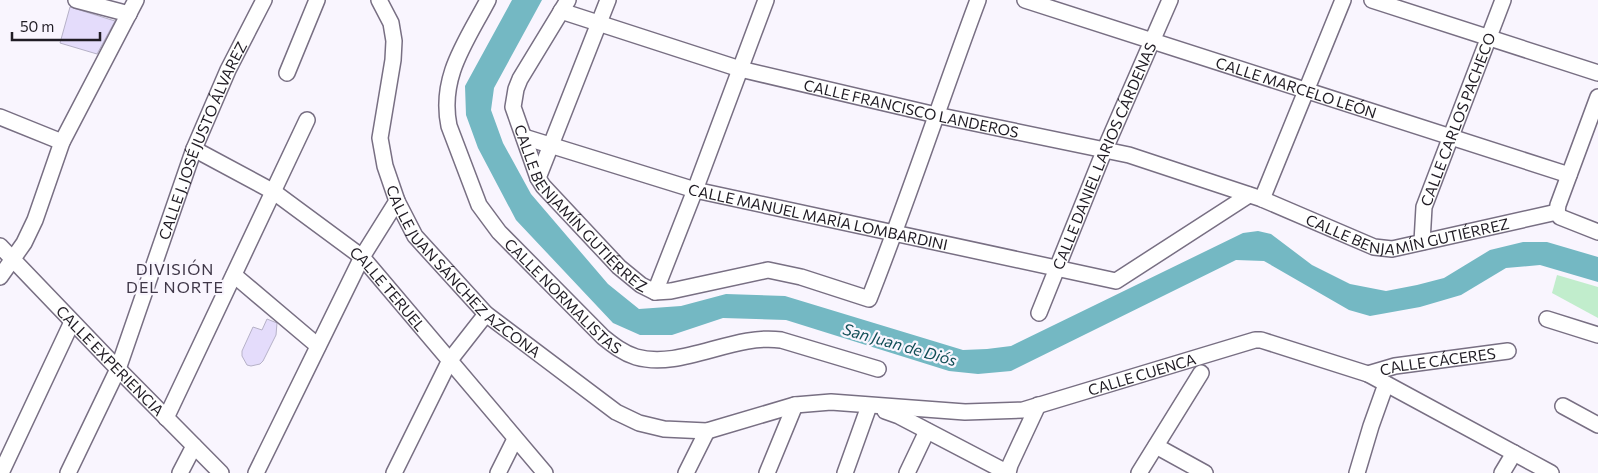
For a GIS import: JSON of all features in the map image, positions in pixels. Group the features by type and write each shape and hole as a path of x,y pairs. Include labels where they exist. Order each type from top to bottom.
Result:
{"street":[{"path":"76,0 129,14"},
{"path":"0,277 24,244 35,220 62,142 136,0"},
{"name":"CALLE J. JOSÉ JUSTO ÁLVAREZ","path":"68,473 118,369 194,149 228,70 264,0"},
{"path":"287,73 317,0"},
{"name":"CALLE JUAN SÁNCHEZ AZCONA","path":"379,0 391,23 394,40 380,138 384,166 397,202 415,236 486,314 616,412 639,423 655,427 707,431"},
{"name":"CALLE NORMALISTAS","path":"488,0 452,70 446,97 450,126 479,205 486,216 499,232 603,337 636,357 652,359 670,359 769,338 878,369"},
{"path":"538,178 608,0"},
{"path":"654,292 695,190 766,0"},
{"path":"894,233 978,0"},
{"name":"CALLE MARCELO LEÓN","path":"1025,0 1569,175"},
{"name":"CALLE DANIEL LARIOS CÁRDENAS","path":"1039,313 1106,149 1170,0"},
{"path":"1255,197 1306,90 1343,0"},
{"path":"1372,0 1598,73"},
{"name":"CALLE CARLOS PACHECO","path":"1422,242 1424,207 1503,0"},
{"name":"CALLE FRANCISCO LANDEROS","path":"564,6 599,24 740,69 936,115 1106,149 1255,197"},
{"name":"CALLE BENJAMÍN GUTIÉRREZ","path":"564,6 516,89 513,107 538,178 549,194 619,267 641,284 654,292 672,291 768,270 795,275 868,299 894,233"},
{"path":"1598,97 1557,212 1560,217 1598,232"},
{"path":"0,117 62,142"},
{"path":"166,418 307,120"},
{"name":"CALLE MANUEL MARÍA LOMBARDINI","path":"524,138 695,190 1116,281 1255,197"},
{"name":"CALLE TERUEL","path":"194,149 274,192 362,258 545,473"},
{"name":"CALLE BENJAMÍN GUTIÉRREZ","path":"1255,197 1374,247 1392,249 1557,212"},
{"path":"256,473 362,258 397,202"},
{"name":"CALLE EXPERIENCIA","path":"0,246 221,473"},
{"path":"234,275 318,346"},
{"path":"394,473 450,360 486,314"},
{"path":"1547,319 1598,335"},
{"path":"1,473 72,322"},
{"name":"CALLE CUENCA","path":"707,431 795,405 831,402 869,406 995,412 1022,410 1256,340 1268,341 1368,374 1550,473"},
{"name":"CALLE CÁCERES","path":"1368,374 1395,366 1508,351"},
{"path":"1139,473 1201,373"},
{"path":"1357,473 1386,384"},
{"path":"767,473 795,405"},
{"path":"845,473 869,406 899,416 1008,473 1038,405"},
{"path":"1563,406 1598,425"},
{"path":"686,473 707,431"},
{"path":"908,473 927,431"},
{"path":"498,473 515,439"},
{"path":"180,473 194,446"},
{"path":"1156,446 1205,473"},
{"path":"1502,473 1514,453"}],"green space":[{"path":"1557,275 1598,287 1598,318 1552,293"}],"water":[{"name":"San Juan de Diós","path":"512,0 542,0 494,88 491,110 503,143 531,194 608,284 639,309 681,306 726,294 785,296 963,350 1011,346 1243,233 1258,231 1271,234 1312,265 1350,284 1386,291 1444,278 1490,250 1523,242 1547,242 1598,257 1598,282 1540,265 1506,268 1461,295 1420,307 1370,316 1349,310 1264,261 1236,260 1011,371 978,374 949,371 786,320 723,318 672,335 640,335 613,323 516,220 478,148 466,115 465,86"}],"building":[{"path":"70,7 115,21 97,54 60,43"},
{"path":"267,319 277,323 276,335 263,361 260,364 247,365 242,356 242,351 253,327 262,330"}],"district":[{"name":"DIVISIÓN DEL NORTE","path":"175,277"}]}
